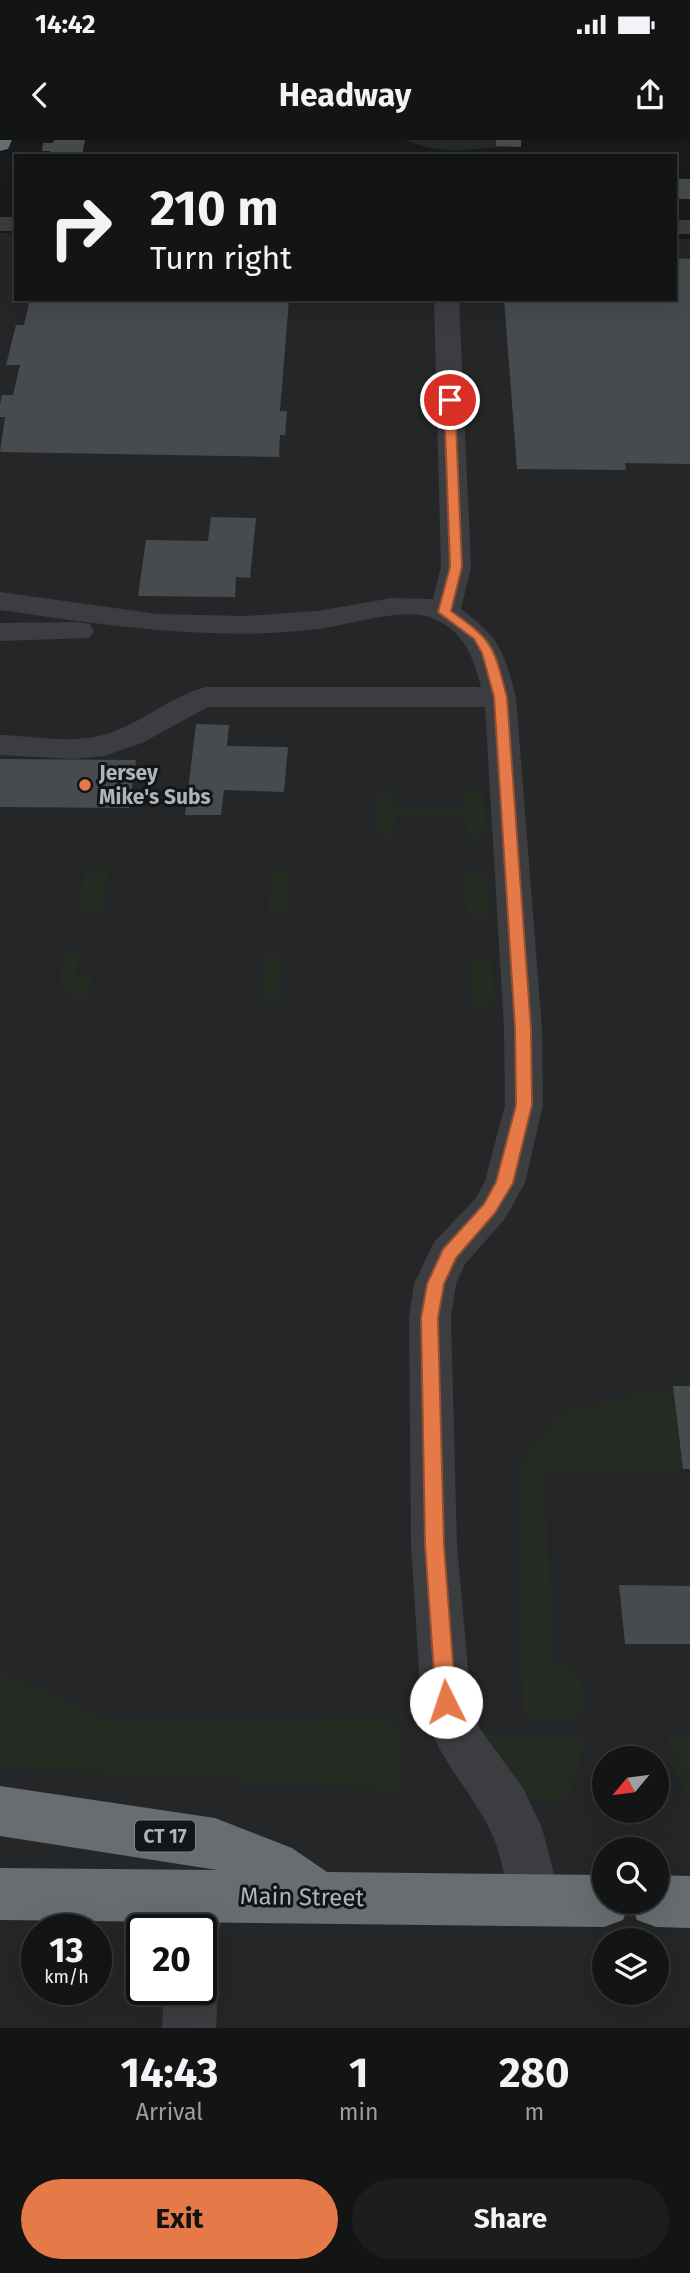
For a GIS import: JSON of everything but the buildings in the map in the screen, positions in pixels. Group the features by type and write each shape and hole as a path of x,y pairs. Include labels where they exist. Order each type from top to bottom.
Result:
{"highway":[{"name":"CT 17","path":"0,1811 215,1844 274,1866 318,1897"},
{"name":"Main Street","path":"0,1894 195,1913 318,1897 592,1900"},
{"path":"669,1901 690,1902"}],"street":[{"path":"444,612 456,567 446,301"},
{"path":"0,601 158,623"},
{"path":"0,632 104,630 158,623 296,623 408,606 428,607 444,612 479,637 488,653 500,697 523,1029 524,1105 505,1183 489,1209 449,1254 435,1284 430,1318 434,1545 446,1702 451,1728 505,1806 524,1850 535,1900"},
{"path":"0,745 74,750 102,747 143,731 186,703 213,696 500,697"},
{"path":"189,2028 190,2005"}],"shaded area":[{"path":"405,140 521,140 521,147 450,150 421,146"},
{"path":"0,233 14,233 14,301 677,301 677,239 690,239 690,2028 0,2028"},
{"path":"388,788 395,789 394,807 398,810 464,810 464,790 469,788 484,792 486,836 480,840 469,839 465,817 396,816 394,838 382,837 378,834 378,793"},
{"path":"93,866 109,869 103,912 99,915 83,915 79,911 85,871"},
{"path":"283,868 289,871 287,914 272,918 268,914 270,874 275,869"},
{"path":"468,872 484,873 488,877 491,916 485,920 467,917 465,875"},
{"path":"66,950 78,953 76,976 93,976 88,1000 71,997 60,987 59,973"},
{"path":"272,952 283,955 280,1002 271,1005 261,1001 265,955"},
{"path":"474,956 488,957 492,961 494,1002 485,1008 470,1005 469,960"},
{"path":"673,1386 683,1469 545,1470 553,1662 576,1676 584,1696 582,1717 568,1722 523,1718 519,1467 559,1413"},
{"path":"0,1672 113,1721 392,1718 402,1734 403,1784 398,1790 0,1767"},
{"path":"476,1734 588,1737 571,1796 555,1802 541,1801 528,1795 505,1773"},
{"path":"668,1737 690,1737 690,1801 677,1777"}],"place":[{"name":"Jersey Mike's Subs","path":"85,785"}],"route":[{"path":"446,1702 434,1545 430,1318 435,1284 449,1254 489,1209 505,1183 524,1105 523,1029 500,697 494,670 479,637 444,612 456,567 450,400"}]}
